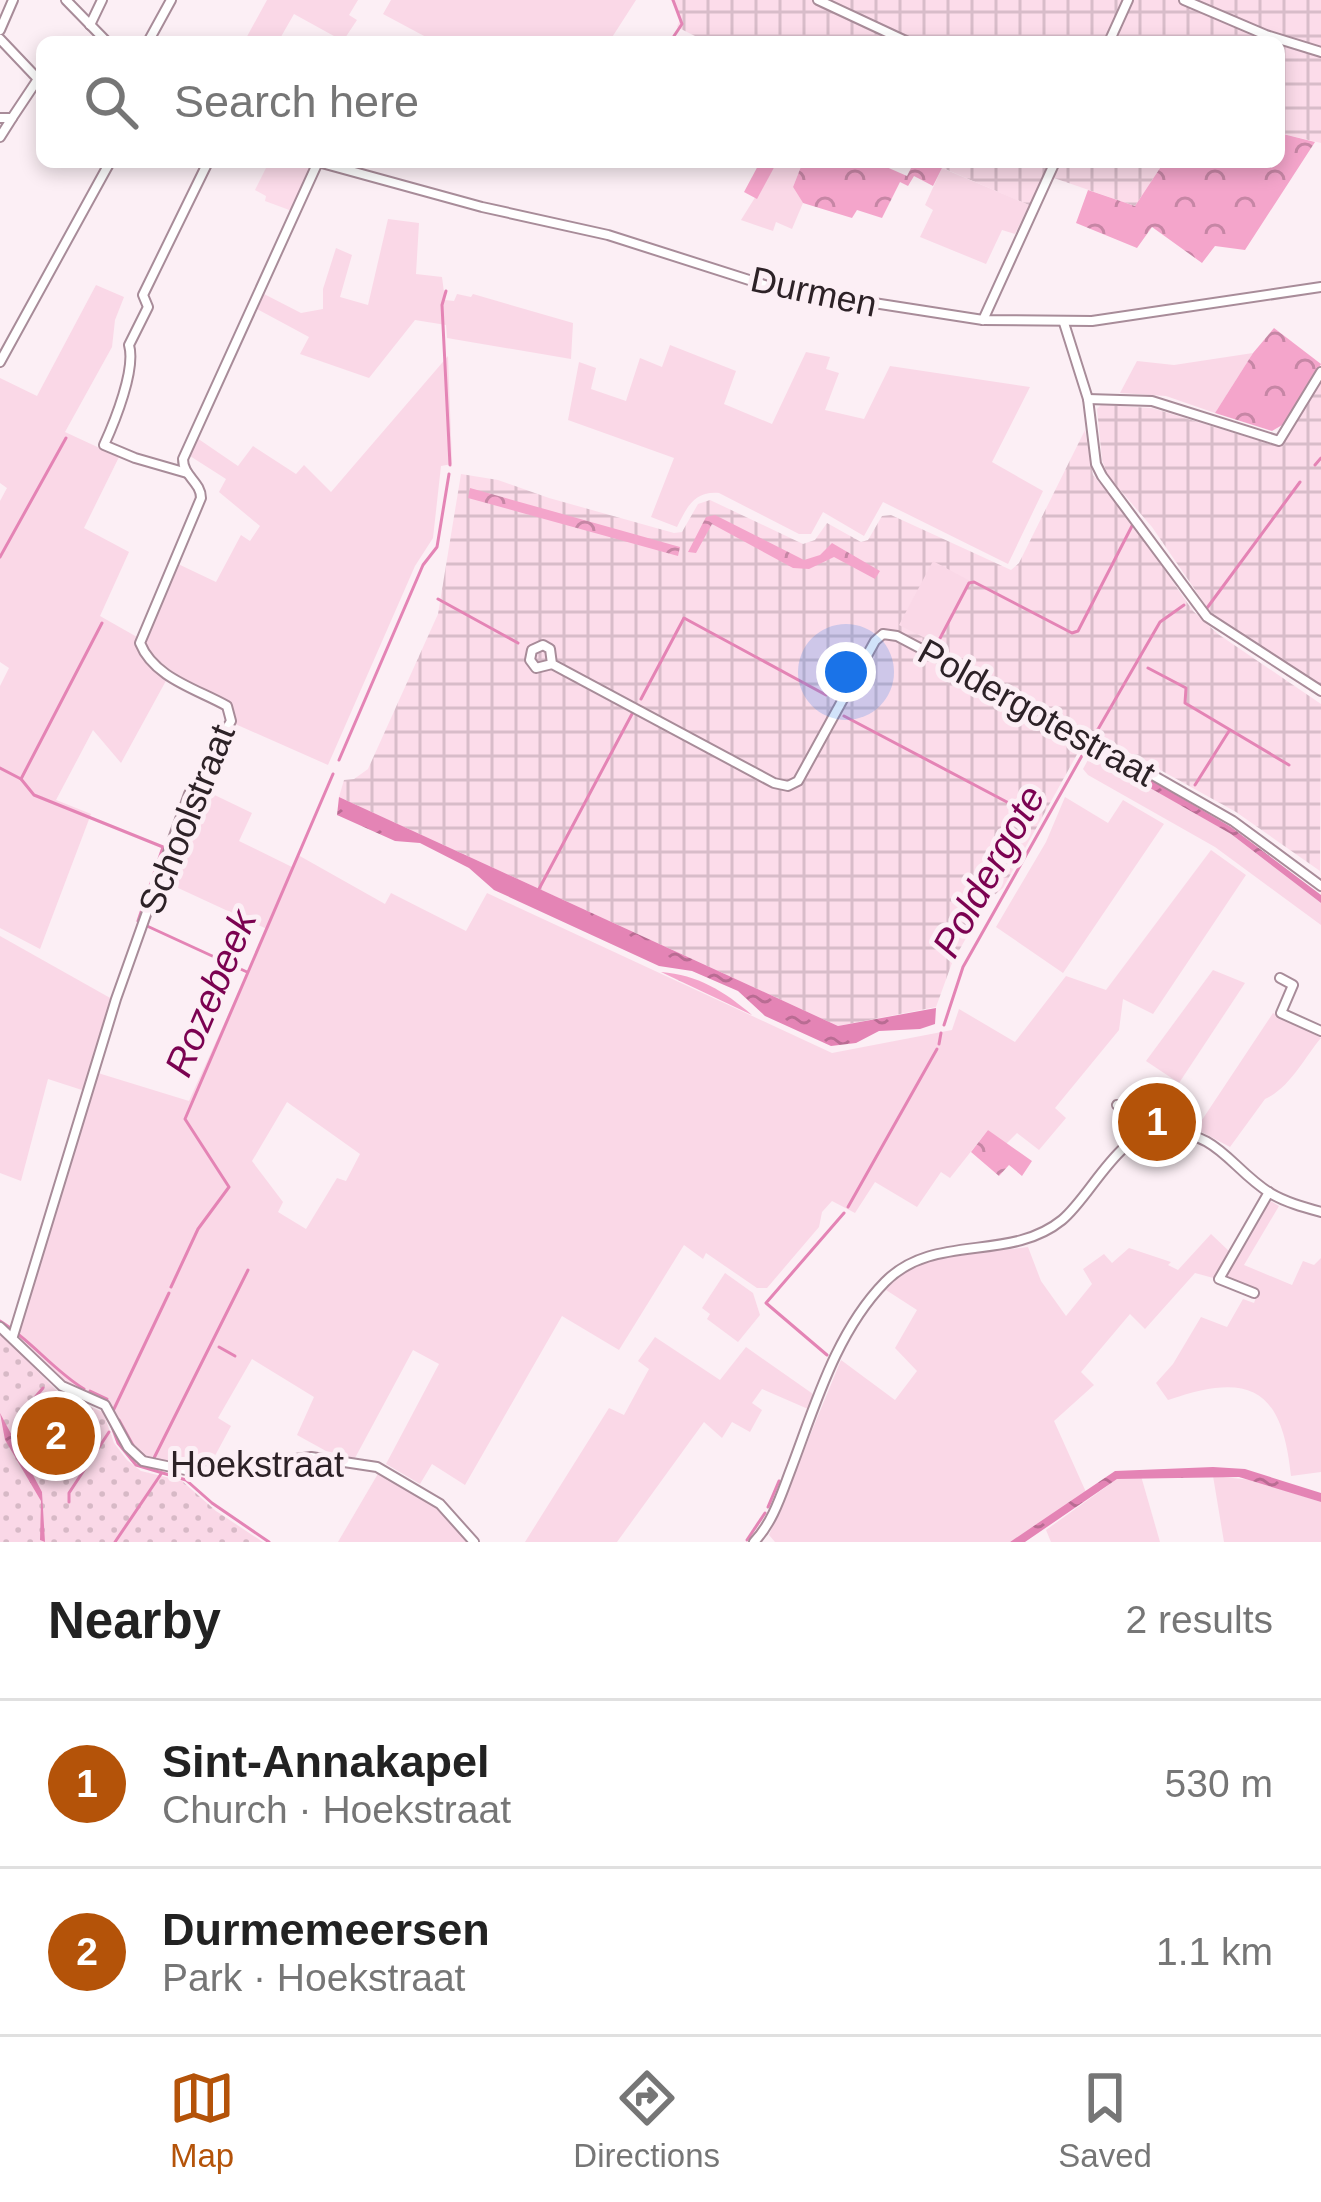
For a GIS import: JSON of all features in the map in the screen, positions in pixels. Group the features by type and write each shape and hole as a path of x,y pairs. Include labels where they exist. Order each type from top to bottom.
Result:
{"street":[{"path":"0,30 13,0"},
{"path":"66,0 101,36"},
{"path":"90,25 102,0"},
{"path":"151,36 171,0"},
{"path":"818,0 895,36"},
{"path":"1112,36 1128,0"},
{"path":"1184,0 1269,36"},
{"path":"0,40 36,77"},
{"path":"1285,41 1321,52"},
{"path":"0,137 36,82"},
{"path":"0,118 12,118"},
{"path":"0,362 107,168"},
{"path":"187,472 104,445 125,394 123,382 132,358 129,345 148,307 143,295 205,168"},
{"name":"Schoolstraat","path":"13,1336 116,998 189,794 230,721 227,706 188,689 145,654 140,643 201,498 183,459 315,168"},
{"name":"Durmen","path":"340,168 608,235 771,287 983,320 1064,323 1321,287"},
{"path":"983,320 1052,168"},
{"path":"1064,323 1088,399 1096,464 1102,476 1207,617 1321,692"},
{"path":"1088,399 1152,401 1279,441 1321,372"},
{"name":"Poldergotestraat","path":"552,664 774,783 788,786 798,782 874,641 891,634 1067,726 1233,821 1320,883"},
{"path":"1280,978 1293,985 1281,1012 1321,1030"},
{"path":"1117,1105 1148,1132"},
{"path":"754,1542 772,1518 834,1360 880,1287 918,1259 944,1251 1018,1244 1040,1235 1073,1210 1120,1154 1148,1132 1181,1133 1218,1145 1269,1192 1321,1212"},
{"path":"1254,1293 1219,1279 1269,1192"},
{"name":"Hoekstraat","path":"0,1327 62,1386 105,1405 128,1447 143,1461 195,1472 311,1457 377,1467 440,1504 474,1542"}],"shaded area":[{"path":"267,0 358,0 349,15 357,20 346,36 334,36 294,14 281,36 247,36"},
{"path":"391,0 636,0 613,36 424,36 383,14"},
{"path":"671,0 1321,0 1321,143 1285,134 1285,36 695,36 677,27 680,19"},
{"path":"266,168 311,168 292,211 265,201 266,196 255,190"},
{"path":"773,168 800,168 793,187 803,203 792,229 776,222 773,231 741,220"},
{"path":"942,168 1029,205 1015,234 1002,230 986,264 920,237 933,210 925,205"},
{"path":"943,168 1160,168 1135,206 1054,178 1038,209"},
{"path":"388,219 419,223 416,274 442,277 445,300 473,294 573,323 571,359 447,338 446,325 415,320 369,378 300,354 309,337 257,309 264,294 301,313 323,309 323,289 336,248 352,255 340,297 368,305"},
{"path":"96,285 124,297 112,347 65,432 119,457 84,528 129,552 100,616 137,637 141,654 168,677 121,763 93,730 56,800 91,814 40,949 0,928 0,686 9,668 0,662 0,501 7,488 0,483 0,378 37,396"},
{"path":"670,345 736,371 724,404 772,424 806,352 830,357 826,369 839,373 825,410 864,419 890,366 1030,387 992,462 1043,491 1008,564 883,502 864,536 823,512 811,534 799,534 719,493 697,498 677,527 651,517 674,458 568,420 579,362 596,368 591,389 626,401 640,358 662,367"},
{"path":"1253,353 1215,413 1166,396 1120,393 1137,361 1174,365"},
{"path":"448,356 452,464 441,466 433,538 415,566 328,765 233,723 229,701 191,686 144,644 176,563 216,582 241,535 250,541 260,526 219,492 226,479 190,456 197,438 238,466 253,446 296,474 304,465 331,492"},
{"path":"1321,369 1321,688 1213,616 1152,527 1108,476 1097,409 1101,405 1152,408 1270,444"},
{"path":"1085,430 1093,475 1193,611 1218,634 1321,704 1320,871 1236,812 1090,731 1003,888 987,901 952,963 936,1007 838,1026 339,797 344,780 368,769 438,614 461,474 498,480 674,533 682,532 698,504 710,500 803,544 815,540 827,523 861,542 868,540 882,516 891,515 1011,570 1019,563"},
{"path":"933,561 970,581 937,644 899,625"},
{"path":"1095,747 1112,757 1108,763 1231,834 1321,903 1321,925 1215,847 1088,775 1083,769"},
{"path":"200,788 252,813 239,841 292,867 298,855 385,904 391,893 466,931 487,893 832,1053 952,1030 959,1009 1015,1042 1066,976 1106,990 1211,850 1246,875 1153,1014 1123,999 1119,1030 1055,1108 1066,1118 1039,1150 1017,1133 1006,1144 988,1130 950,1178 941,1172 917,1207 875,1182 855,1213 832,1201 822,1212 819,1227 767,1288 757,1288 706,1253 703,1259 684,1245 619,1350 562,1316 465,1485 432,1464 420,1484 386,1464 439,1364 413,1350 355,1458 326,1451 297,1435 314,1397 252,1359 218,1418 231,1426 210,1465 164,1462 142,1455 110,1402 63,1381 18,1335 98,1073 189,1101 267,929 163,881","holes":["287,1102 360,1154 346,1181 337,1178 306,1229 278,1212 283,1202 252,1161"]},
{"path":"1065,797 1108,823 1123,800 1164,824 1063,973 996,927 1046,842"},
{"path":"0,936 112,999 85,1091 48,1079 21,1181 0,1173"},
{"path":"1213,970 1245,983 1179,1083 1146,1061"},
{"path":"1273,1013 1321,1038 1289,1080 1265,1099 1230,1147 1196,1129"},
{"path":"1267,1199 1279,1206 1244,1265 1292,1285 1303,1261 1314,1265 1321,1258 1321,1472 1291,1476 1280,1423 1257,1394 1221,1387 1168,1400 1156,1383 1201,1317 1227,1327 1243,1299 1254,1303 1258,1292 1224,1278"},
{"path":"1211,1234 1231,1253 1217,1279 1195,1273 1145,1329 1130,1314 1081,1372 1094,1385 1054,1421 1086,1492 1010,1542 775,1542 769,1535 841,1360 895,1400 917,1371 895,1348 917,1310 886,1290 900,1276 952,1255 1028,1247 1041,1281 1066,1316 1092,1284 1083,1269 1104,1254 1112,1263 1129,1248 1171,1262 1168,1265 1178,1270"},
{"path":"725,1273 753,1293 760,1315 738,1342 707,1319 710,1314 702,1308"},
{"path":"0,1333 60,1394 103,1412 114,1443 127,1460 141,1471 182,1481 263,1542 0,1542"},
{"path":"655,1337 720,1380 746,1347 813,1394 808,1409 762,1389 752,1403 762,1410 750,1432 732,1422 722,1438 704,1422 617,1542 525,1542 609,1408 624,1415 649,1369 638,1361"},
{"path":"379,1472 434,1504 470,1542 338,1542"},
{"path":"1141,1476 1160,1542 1051,1542 1046,1530 1117,1479"},
{"path":"1213,1476 1252,1480 1321,1502 1321,1542 1224,1542"}],"green space":[{"path":"1285,134 1315,142 1245,250 1215,246 1202,263 1152,227 1137,248 1076,223 1088,190 1135,206 1160,168 1285,168"},
{"path":"757,168 774,168 757,199 744,192"},
{"path":"800,168 889,168 907,176 911,168 942,168 933,186 914,176 908,186 900,182 882,218 857,210 852,218 803,203 793,187"},
{"path":"1274,328 1321,364 1289,421 1272,431 1215,413 1253,353"},
{"path":"470,488 680,547 678,556 468,498"},
{"path":"715,515 804,560 820,555 832,543 880,571 875,579 834,557 809,569 793,568 712,524 696,553 688,552 706,517"},
{"path":"661,972 710,986 752,1015"},
{"path":"988,1130 1032,1161 1022,1176 1009,1165 999,1176 971,1152"}],"water":[{"path":"1112,757 1231,827 1321,895 1321,903 1231,834 1108,764"},
{"path":"339,797 838,1026 936,1008 935,1024 879,1031 856,1043 831,1046 765,1016 738,991 692,971 659,966 494,890 469,868 420,843 395,841 337,815"},
{"path":"0,1413 42,1492 45,1542 40,1540 41,1501 5,1440"},
{"path":"1245,1469 1321,1493 1321,1502 1239,1477 1117,1479 1025,1542 1010,1542 1115,1471"}],"waterway":[{"name":"Rozebeek","path":"673,0 682,24 674,36"},
{"name":"Rozebeek","path":"446,291 442,305 450,465"},
{"path":"0,557 66,438"},
{"name":"Poldergote","path":"1315,465 1321,458"},
{"name":"Rozebeek","path":"339,760 423,565 437,547 449,474"},
{"name":"Poldergote","path":"1207,608 1300,482"},
{"path":"937,644 969,583 974,582 1072,633 1078,631 1133,524"},
{"path":"438,599 518,643"},
{"name":"Poldergote","path":"1097,731 1160,622 1184,605"},
{"path":"641,699 684,618 826,695"},
{"path":"21,779 102,623"},
{"path":"1148,668 1186,688 1185,703 1289,765"},
{"path":"539,889 632,714"},
{"path":"844,716 1022,810"},
{"path":"1195,785 1229,731"},
{"name":"Poldergote","path":"944,1025 963,967 1088,745"},
{"path":"0,768 21,779 34,795 163,847 138,921"},
{"name":"Rozebeek","path":"171,1287 198,1229 229,1187 185,1119 333,774"},
{"path":"147,926 247,972"},
{"name":"Poldergote","path":"939,1044 941,1033"},
{"name":"Poldergote","path":"848,1207 937,1049"},
{"name":"Poldergote","path":"827,1355 766,1303 844,1213"},
{"path":"153,1460 248,1270"},
{"name":"Rozebeek","path":"113,1411 169,1293"},
{"path":"0,1321 84,1389"},
{"path":"219,1347 235,1356"},
{"path":"32,1401 43,1388"},
{"path":"90,1391 107,1399"},
{"path":"39,1414 54,1396"},
{"path":"44,1429 63,1403"},
{"path":"51,1442 77,1407"},
{"path":"60,1453 90,1415"},
{"path":"108,1416 118,1443 136,1465 186,1480 269,1542"},
{"path":"119,1420 135,1449"},
{"path":"69,1502 69,1493 109,1432"},
{"path":"187,1466 209,1466"},
{"path":"115,1542 161,1474"},
{"name":"Poldergote","path":"768,1507 779,1481"},
{"name":"Poldergote","path":"747,1540 765,1513"}],"place":[{"name":"Sint-Annakapel","path":"1157,1122"},
{"name":"Durmemeersen","path":"56,1436"}]}
